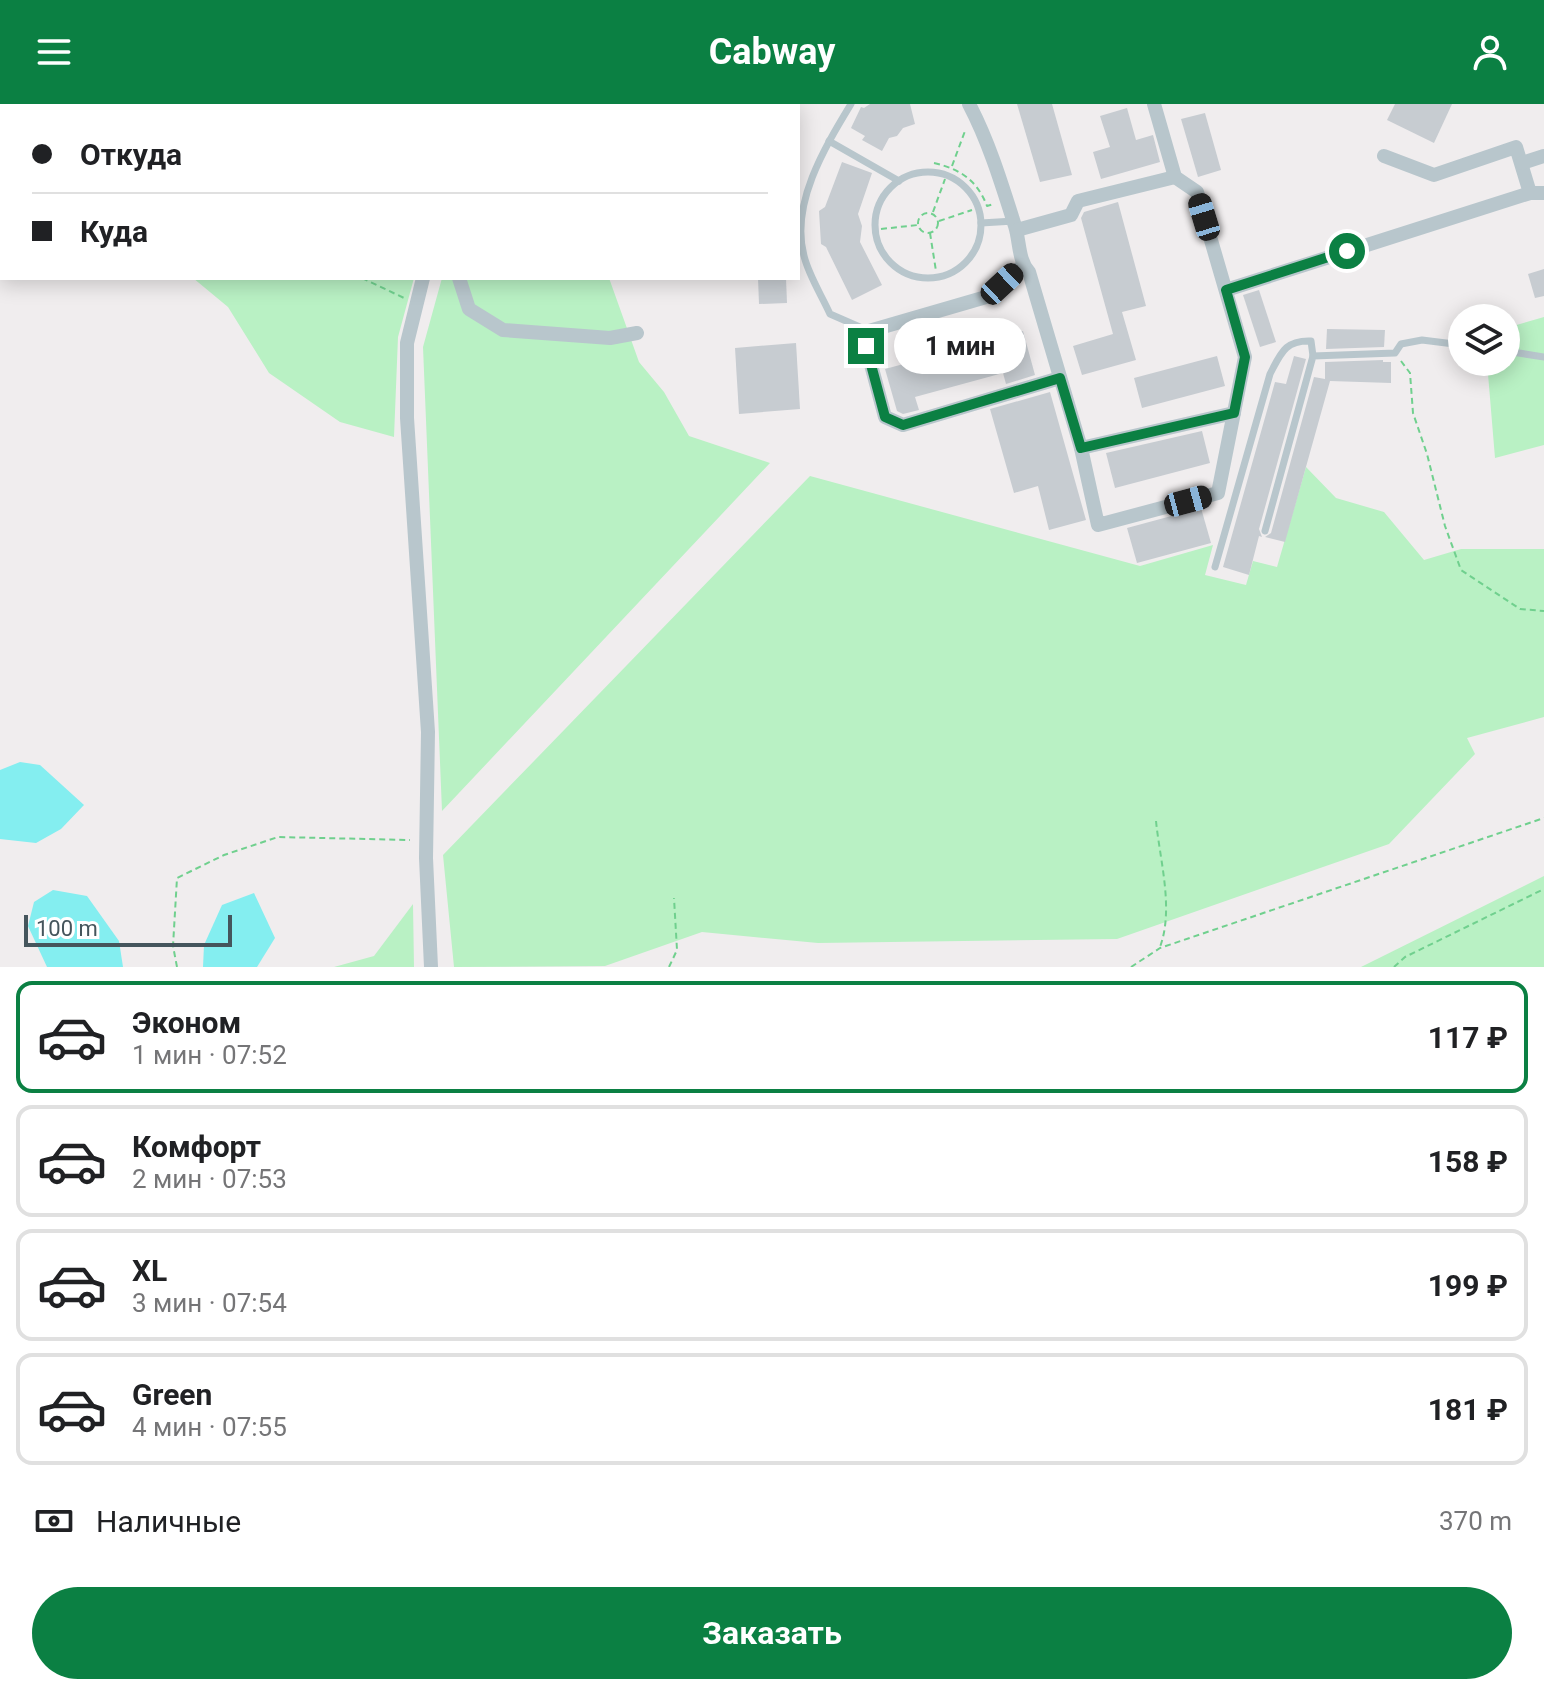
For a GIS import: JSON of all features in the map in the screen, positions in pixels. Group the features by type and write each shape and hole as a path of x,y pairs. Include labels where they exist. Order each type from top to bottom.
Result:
{"street":[{"path":"971,107 983,131 1015,225 1023,265 1029,272 1081,448 1098,525 1218,493 1245,357 1197,192 1175,177 1154,104"},
{"path":"1226,290 1537,193 1516,147 1434,175 1384,156"},
{"path":"1522,163 1544,156"},
{"path":"1015,225 1071,215 1078,201 1175,177"},
{"path":"1023,265 993,295 869,331 866,346 885,417 903,425 1060,378"},
{"path":"422,280 407,343 407,418 428,732 426,834 431,967"},
{"path":"460,280 469,309 503,330 610,338 637,333"},
{"path":"1081,448 1234,413"}],"lane":[{"path":"851,104 822,153 802,209 804,256 830,314 869,331"},
{"path":"829,141 899,181"},
{"path":"933,172 961,183 971,195 981,223 979,240 971,256 959,268 937,277 909,275 894,266 883,253 876,237 875,220 879,203 899,181 917,173 933,172"},
{"path":"981,223 1015,225"},
{"path":"1313,356 1395,353 1401,344 1422,340 1448,343"},
{"path":"1215,567 1270,374 1282,350 1298,341 1311,341 1313,356 1265,531"},
{"path":"1520,353 1544,357"}],"path":[{"path":"952,167 971,107"},
{"path":"934,163 952,167 971,179 987,206 1007,200"},
{"path":"932,214 945,179"},
{"path":"938,221 972,210"},
{"path":"918,225 923,232 930,233 938,228 938,221 932,214"},
{"path":"918,225 923,215 932,214"},
{"path":"881,229 918,225"},
{"path":"930,233 936,271"},
{"path":"366,280 416,304"},
{"path":"1395,353 1410,373 1413,413 1445,526 1461,570 1520,609 1544,611"},
{"path":"1131,967 1160,948 1544,818"},
{"path":"1156,821 1165,898 1165,934 1160,948"},
{"path":"177,967 173,946 177,878 224,855 278,837 410,840 426,834"},
{"path":"1394,967 1405,957 1544,889"},
{"path":"669,967 677,950 674,898"}],"green space":[{"path":"195,280 413,280 398,337 394,437 340,422 269,373 228,307"},
{"path":"441,280 610,280 639,362 664,392 689,436 770,463 442,811 423,347"},
{"path":"1544,317 1544,445 1495,458 1488,376 1520,376 1520,324"},
{"path":"1306,467 1336,498 1384,512 1424,560 1461,549 1544,549 1544,717 1467,738 1475,754 1389,844 1117,939 818,943 702,932 605,966 454,967 443,855 810,476 1140,566 1213,545 1205,575 1246,585 1253,561 1277,567"},
{"path":"1544,876 1544,967 1361,967"},
{"path":"413,904 414,967 334,967 374,956"}],"water":[{"path":"20,762 40,765 84,805 61,829 36,843 0,839 0,770"},
{"path":"53,890 87,896 119,941 123,967 47,967 28,926 34,902"},
{"path":"254,893 275,938 257,967 203,967 204,945 222,905"}],"building":[{"path":"870,104 910,104 915,124 889,138 882,151 862,140 865,136 851,128 861,107"},
{"path":"1017,104 1052,104 1072,175 1040,182"},
{"path":"1395,104 1452,104 1434,143 1387,120"},
{"path":"1127,108 1136,140 1153,135 1160,162 1101,179 1093,152 1110,147 1100,116"},
{"path":"1205,113 1221,170 1198,177 1181,119"},
{"path":"842,162 872,173 858,214 862,226 860,242 882,285 852,300 826,247 821,244 819,211 825,207"},
{"path":"1118,202 1146,306 1122,312 1136,360 1082,375 1073,346 1113,334 1081,218 1084,212"},
{"path":"1544,269 1544,296 1535,298 1528,274"},
{"path":"758,280 786,280 787,303 759,304"},
{"path":"1259,290 1276,342 1260,347 1243,295"},
{"path":"962,322 968,346 1023,331 1035,375 1006,384 1003,373 915,397 919,410 903,414 897,411 885,369 937,355 930,331"},
{"path":"1327,329 1385,330 1384,347 1326,349"},
{"path":"796,343 800,409 739,414 735,348"},
{"path":"1217,356 1225,386 1142,408 1134,378"},
{"path":"1294,356 1306,359 1259,529 1262,537 1259,536 1249,575 1223,567 1275,382 1286,384"},
{"path":"1325,362 1391,362 1391,383 1330,381 1285,542 1265,537 1271,533 1314,377 1325,379"},
{"path":"1050,392 1086,520 1049,530 1038,486 1014,493 990,409"},
{"path":"1202,431 1210,463 1115,488 1106,453"},
{"path":"1201,508 1211,543 1137,563 1127,528"}],"route":[{"path":"866,346 885,417 903,425 1060,378 1081,448 1234,413 1245,357 1226,290 1347,251"}]}
